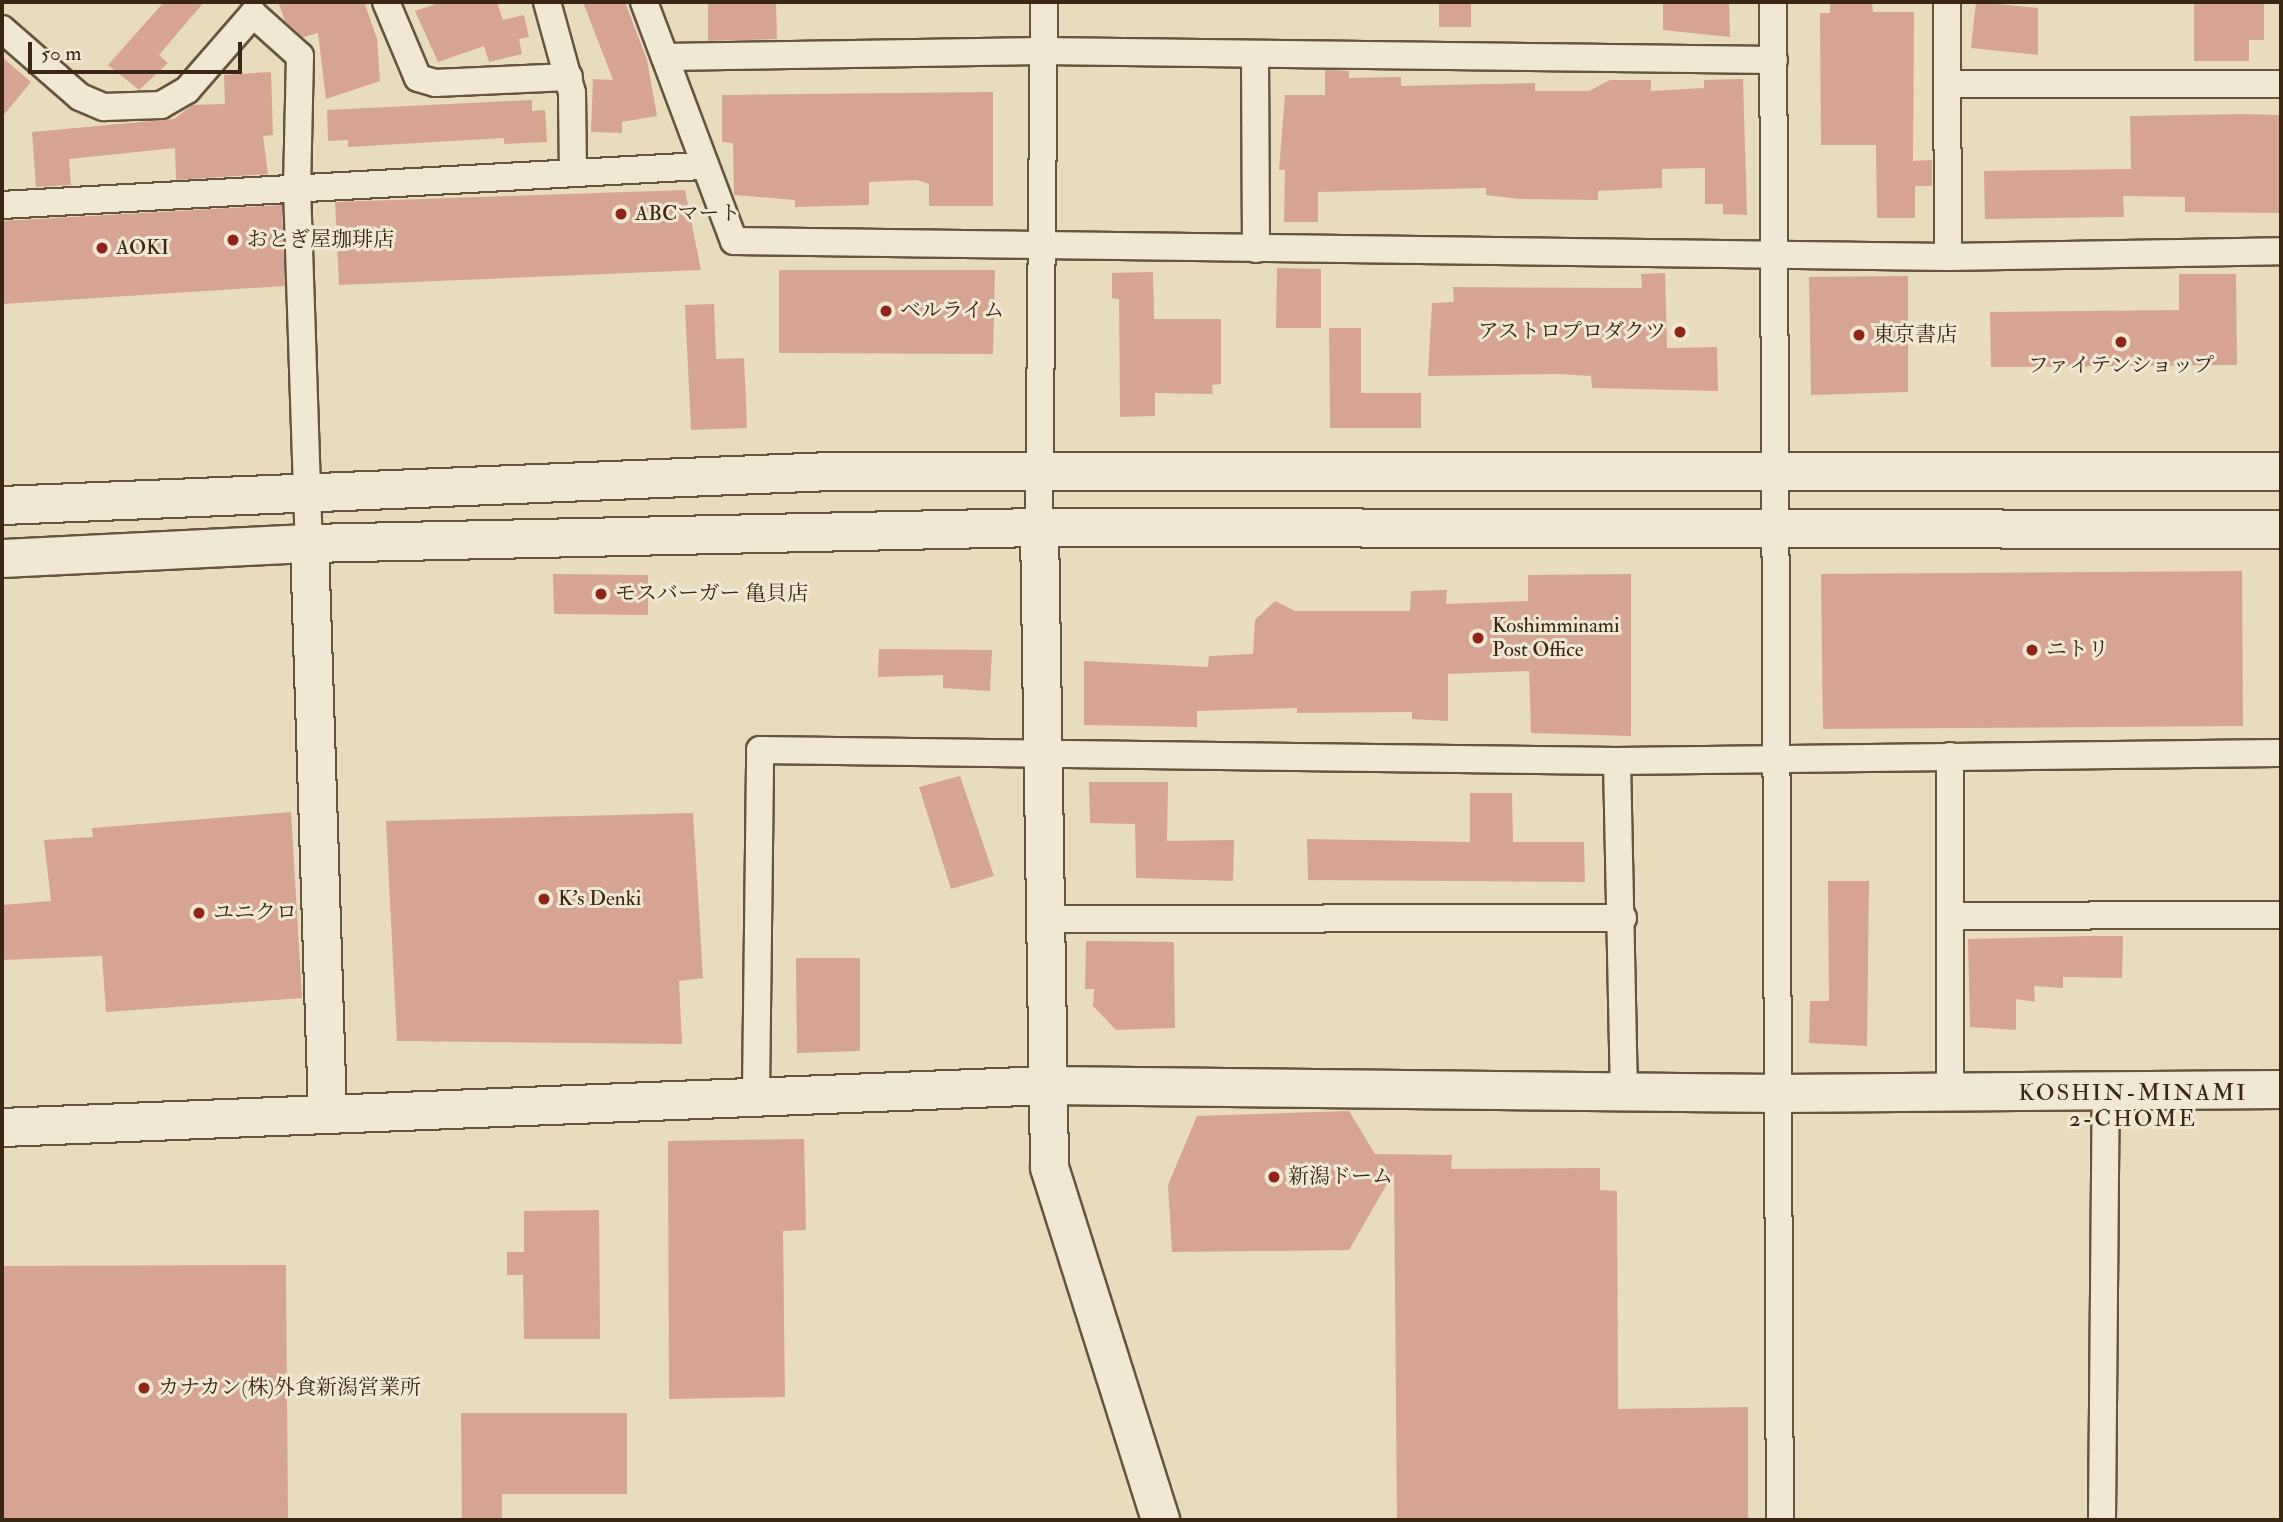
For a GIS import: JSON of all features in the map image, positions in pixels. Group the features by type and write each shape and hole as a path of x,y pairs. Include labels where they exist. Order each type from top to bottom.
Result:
{"street":[{"path":"386,2 418,78 435,83 569,77"},
{"path":"547,2 569,77 573,173"},
{"path":"644,2 701,166 734,241 1256,249 1775,252 1948,257 2281,251"},
{"path":"1044,2 1041,51 1037,471 1038,751 1049,1167 1160,1520"},
{"path":"1773,2 1779,471 1780,1520"},
{"path":"1947,2 1948,257"},
{"path":"2,29 80,97 104,107 161,106 187,90 258,8 300,56 297,188 327,1112"},
{"path":"665,57 1041,51 1774,60"},
{"path":"1255,55 1256,249"},
{"path":"1947,84 2281,84"},
{"path":"2,205 701,166"},
{"path":"2,505 307,490 829,471 2281,471"},
{"path":"2,558 309,544 1039,527 2281,528"},
{"path":"756,1093 760,750 1038,751 1617,761 2281,753"},
{"path":"1950,1088 1951,756"},
{"path":"1617,761 1623,918 1624,1091"},
{"path":"1950,916 2281,915"},
{"path":"1041,919 1623,918"},
{"path":"2,1127 756,1093 1047,1085 1778,1093 1950,1088 2281,1088"},
{"path":"2102,1520 2106,1089"}],"building":[{"path":"164,2 204,2 159,55 168,63 139,90 108,65"},
{"path":"278,2 364,2 377,39 380,81 326,99 318,33 303,37 285,21"},
{"path":"442,2 497,2 503,20 524,15 529,37 519,39 522,54 489,62 484,46 438,62 415,11"},
{"path":"583,2 625,2 647,60 657,116 622,122 622,133 591,132 593,79 613,80"},
{"path":"708,2 776,2 777,39 708,41"},
{"path":"1439,2 1471,2 1471,27 1439,27"},
{"path":"1663,2 1729,2 1730,37 1663,30"},
{"path":"1830,2 1872,2 1873,12 1914,12 1913,161 1932,160 1932,186 1915,186 1915,218 1877,218 1876,145 1821,145 1820,13 1830,13"},
{"path":"1976,2 2038,8 2038,55 1971,48"},
{"path":"2194,2 2264,2 2264,40 2249,40 2249,61 2194,61"},
{"path":"2,57 31,82 2,117"},
{"path":"1325,70 1349,71 1349,78 1401,77 1401,86 1535,83 1535,91 1589,91 1610,80 1651,80 1651,91 1704,88 1704,80 1743,79 1747,215 1723,214 1723,204 1705,204 1705,168 1662,169 1662,188 1598,191 1598,200 1519,199 1486,195 1486,188 1318,192 1318,222 1284,222 1285,170 1279,170 1285,95 1325,95"},
{"path":"271,72 273,135 263,136 268,174 176,180 175,148 69,159 71,185 36,187 32,132 174,119 192,105 225,104 224,75"},
{"path":"993,92 993,206 929,206 929,184 917,180 869,182 869,205 795,207 795,200 734,195 733,143 722,142 722,95"},
{"path":"532,100 532,111 545,110 547,142 504,144 504,138 348,147 348,140 328,141 327,110"},
{"path":"2281,115 2281,213 2185,212 2185,197 2123,196 2124,217 1985,219 1984,171 2131,169 2130,116"},
{"path":"685,190 701,270 339,285 335,202"},
{"path":"282,205 285,286 2,304 2,221"},
{"path":"1277,268 1321,269 1321,328 1276,328"},
{"name":"ベルライム","path":"779,270 995,270 993,354 779,353"},
{"path":"1153,272 1154,319 1221,319 1221,384 1212,385 1213,394 1155,393 1155,416 1120,417 1119,299 1112,298 1112,273"},
{"path":"1665,273 1667,348 1717,347 1718,391 1592,388 1591,376 1560,374 1428,376 1432,303 1454,302 1453,287 1642,288 1641,274"},
{"path":"2179,274 2236,274 2237,365 1991,367 1990,312 2179,310"},
{"name":"東京書店","path":"1908,276 1908,392 1811,395 1809,277"},
{"path":"714,304 716,359 744,358 747,428 691,430 685,305"},
{"path":"1329,328 1361,328 1361,393 1421,393 1421,428 1330,428"},
{"name":"ニトリ","path":"2242,571 2243,726 1823,729 1821,574"},
{"name":"モスバーガー 亀貝店","path":"553,574 648,575 648,615 554,614"},
{"path":"1631,574 1631,736 1531,733 1529,671 1448,674 1448,721 1412,719 1412,712 1297,713 1297,708 1197,711 1197,727 1084,725 1084,661 1208,667 1209,656 1253,654 1255,620 1275,601 1295,611 1410,611 1411,591 1447,590 1446,604 1528,601 1528,575"},
{"path":"879,649 992,650 990,691 943,688 943,675 878,677"},
{"path":"960,776 994,876 951,889 919,787"},
{"path":"1089,782 1168,782 1167,841 1234,840 1233,881 1136,878 1135,824 1090,823"},
{"path":"1470,793 1512,793 1513,842 1584,842 1585,882 1308,880 1307,839 1470,842"},
{"name":"ユニクロ","path":"291,812 302,998 106,1012 102,956 2,960 2,905 51,901 44,840 93,837 92,828"},
{"name":"K's Denki","path":"693,813 703,978 679,981 682,1044 397,1041 386,821"},
{"path":"1828,881 1869,881 1867,1046 1809,1043 1810,1001 1829,1001"},
{"path":"2123,936 2122,978 2063,977 2063,988 2034,986 2035,1002 2016,999 2016,1030 1970,1027 1968,939"},
{"path":"1086,941 1174,942 1175,1028 1116,1030 1093,1006 1094,989 1085,989"},
{"path":"796,958 860,958 860,1051 797,1053"},
{"path":"1349,1111 1375,1154 1452,1155 1451,1169 1600,1168 1600,1190 1617,1191 1618,1409 1748,1407 1748,1520 1397,1520 1394,1172 1349,1250 1172,1252 1168,1185 1197,1116"},
{"path":"804,1139 806,1230 783,1231 785,1397 669,1399 668,1141"},
{"path":"599,1210 600,1339 524,1339 523,1275 507,1275 507,1252 524,1252 524,1211"},
{"name":"カナカン(株)外食新潟営業所","path":"286,1265 288,1520 2,1520 2,1266"},
{"path":"461,1413 627,1413 627,1494 502,1494 502,1520 462,1520"}],"place":[{"name":"ABCマート","path":"621,214"},
{"name":"おとぎ屋珈琲店","path":"233,240"},
{"name":"AOKI","path":"102,248"},
{"name":"ベルライム","path":"886,311"},
{"name":"アストロプロダクツ","path":"1680,332"},
{"name":"東京書店","path":"1859,335"},
{"name":"ファイテンショップ","path":"2121,342"},
{"name":"モスバーガー 亀貝店","path":"601,594"},
{"name":"Koshimminami Post Office","path":"1478,638"},
{"name":"ニトリ","path":"2032,650"},
{"name":"K's Denki","path":"544,899"},
{"name":"ユニクロ","path":"199,913"},
{"name":"新潟ドーム","path":"1274,1177"},
{"name":"カナカン(株)外食新潟営業所","path":"144,1388"}],"district":[{"name":"KOSHIN-MINAMI 2-CHOME","path":"2133,1106"}]}
